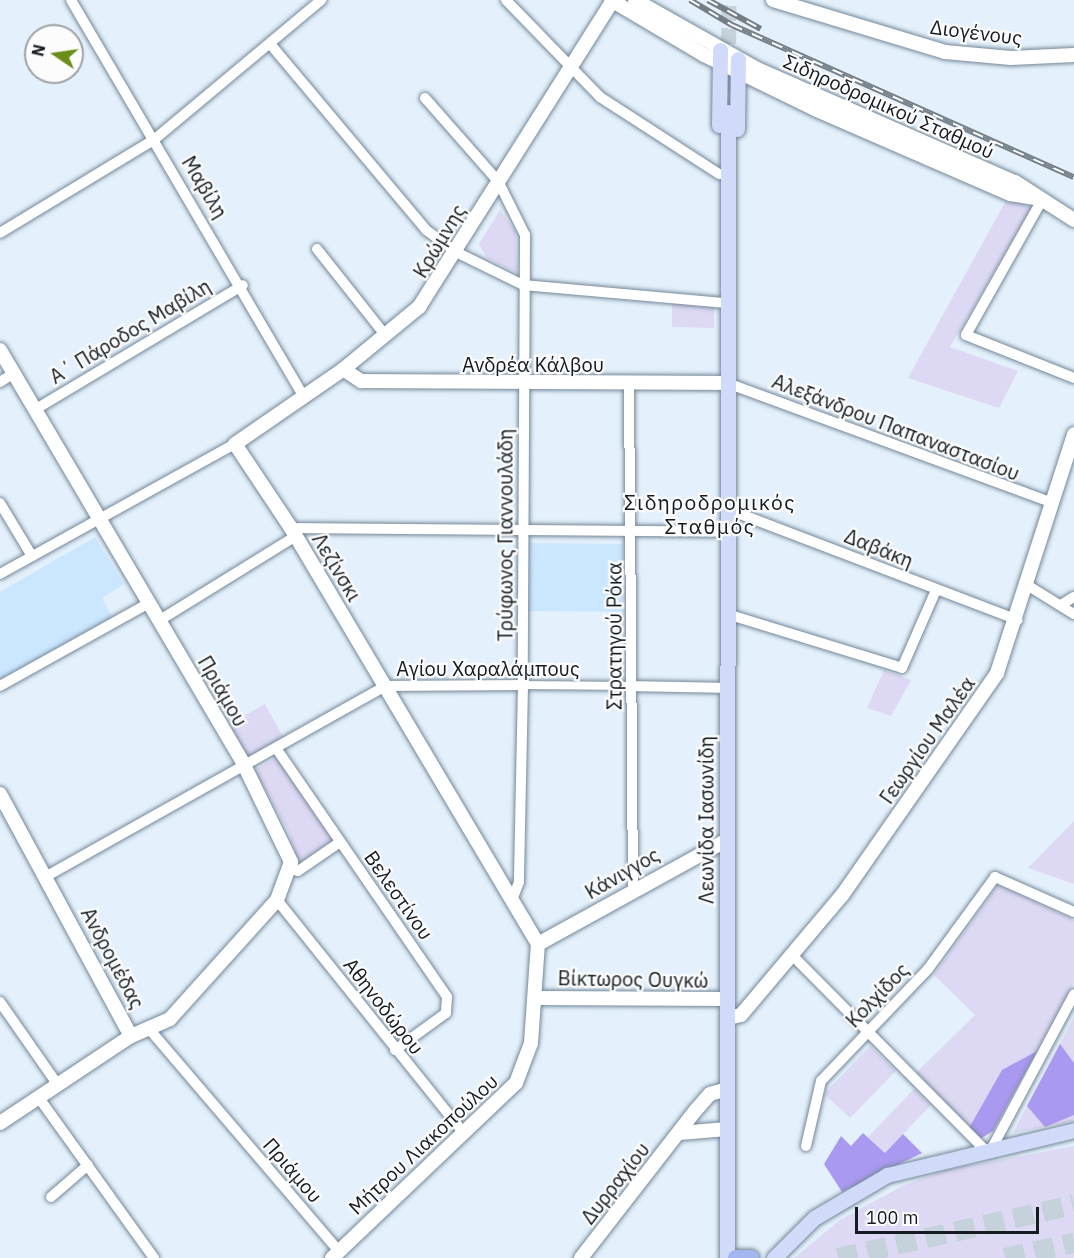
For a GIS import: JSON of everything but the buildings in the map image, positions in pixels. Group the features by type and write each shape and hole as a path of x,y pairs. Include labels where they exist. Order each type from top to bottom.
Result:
{"main road":[{"path":"720,56 719,174 726,262"},
{"path":"726,262 736,219 738,66"},
{"path":"726,262 728,112"},
{"name":"Λεωνίδα Ιασωνίδη","path":"726,262 727,1258"},
{"path":"774,1258 814,1218 887,1175 988,1147 1074,1130"},
{"path":"736,1258 751,1258"}],"street":[{"name":"Μαβίλη","path":"70,0 243,285 303,396"},
{"path":"0,233 155,139 271,45 321,0"},
{"path":"506,0 600,97 719,174"},
{"path":"612,0 720,56"},
{"name":"Κρώμνης","path":"235,444 343,369 419,307 456,252 498,181 573,70 612,0"},
{"path":"635,0 720,56"},
{"name":"Διογένους","path":"773,0 945,52 1011,58 1074,55"},
{"path":"271,45 426,230 456,252 523,285 726,303"},
{"name":"Σιδηροδρομικού Σταθμού","path":"720,56 880,132 1015,182 1074,220"},
{"name":"Τρύφωνος Γιαννουλάδη","path":"425,98 498,181 525,235 522,385 523,685 519,882 514,895"},
{"path":"1041,200 966,335 1074,378"},
{"path":"317,249 386,336"},
{"name":"Α΄ Πάροδος Μαβίλη","path":"36,408 243,285"},
{"name":"Πριάμου","path":"0,350 244,765 284,840 290,869"},
{"name":"Ανδρέα Κάλβου","path":"343,369 361,381 522,385 727,383"},
{"path":"0,382 14,373"},
{"name":"Στρατηγού Ρόκα","path":"629,383 633,890"},
{"name":"Αλεξάνδρου Παπαναστασίου","path":"727,383 1053,503"},
{"name":"Γεωργίου Μαλέα","path":"727,1018 741,1015 867,862 987,689 1018,620 1074,434"},
{"path":"0,574 235,444"},
{"name":"Λεζίνσκι","path":"235,444 294,532 514,895 538,944"},
{"path":"0,503 32,556"},
{"name":"Δαβάκη","path":"727,509 1018,620"},
{"path":"160,620 294,532 727,532"},
{"path":"1027,585 1074,614"},
{"path":"727,614 902,668 936,590"},
{"path":"1061,605 1074,597"},
{"path":"0,686 149,603"},
{"name":"Αγίου Χαραλάμπους","path":"47,876 386,686 523,685 727,688"},
{"name":"Βελεστίνου","path":"276,747 447,997 446,1013 395,1050"},
{"name":"Ανδρομέδας","path":"0,794 47,876 131,1036 0,1123"},
{"name":"Κάνιγγος","path":"538,944 727,840"},
{"path":"131,1036 150,1030 170,1018 278,900 290,869 298,871 340,842"},
{"name":"Κολχίδος","path":"806,1146 814,1093 928,969 995,877 1074,912"},
{"name":"Αθηνοδώρου","path":"278,900 395,1050 464,1133"},
{"name":"Μήτρου Λιακοπούλου","path":"335,1254 516,1083 531,1043 538,998 538,944"},
{"path":"792,955 867,1033 988,1147 1074,994"},
{"name":"Βίκτωρος Ουγκώ","path":"538,998 727,999"},
{"path":"0,1002 58,1085"},
{"name":"Πριάμου","path":"150,1030 335,1254"},
{"name":"Δυρραχίου","path":"581,1258 710,1094 727,1089"},
{"path":"39,1098 154,1258"},
{"path":"680,1133 727,1129"},
{"path":"51,1197 88,1165"}],"shaded area":[{"path":"1008,197 1031,208 950,347 1018,371 999,408 908,378"},
{"path":"500,210 516,232 517,273 487,258 479,244"},
{"path":"672,302 714,306 714,328 672,327"},
{"path":"95,537 124,584 102,598 114,620 0,683 0,592"},
{"path":"527,543 623,544 622,612 526,611"},
{"path":"884,670 911,680 891,716 867,708"},
{"path":"265,704 283,737 247,758 228,725"},
{"path":"277,757 333,840 298,864 289,833 255,770"},
{"path":"1074,821 1074,884 1028,868"},
{"path":"998,885 1074,920 1074,983 993,1131 980,1139 916,1073 975,1015 934,975"},
{"path":"1074,1017 1074,1121 1013,1133 1060,1044"},
{"path":"1060,1044 1074,1063 1074,1115 1045,1127 1027,1106"},
{"path":"870,1046 896,1071 850,1118 824,1094"},
{"path":"1037,1051 993,1131 980,1139 969,1128 1002,1070"},
{"path":"914,1089 931,1105 885,1153 868,1137"},
{"path":"863,1133 885,1153 903,1134 922,1153 842,1192 824,1164 841,1136 851,1146"},
{"path":"1074,1146 1074,1258 794,1258 840,1220 902,1186 946,1170"}],"tunnel":[{"path":"728,112 729,0"},
{"path":"838,1258 1074,1205"},
{"path":"1005,1258 1074,1243"}],"railway":[{"path":"690,0 732,25 1074,177"},
{"path":"708,0 761,29"}],"district":[{"name":"Σιδηροδρομικός Σταθμός","path":"710,514"}]}
